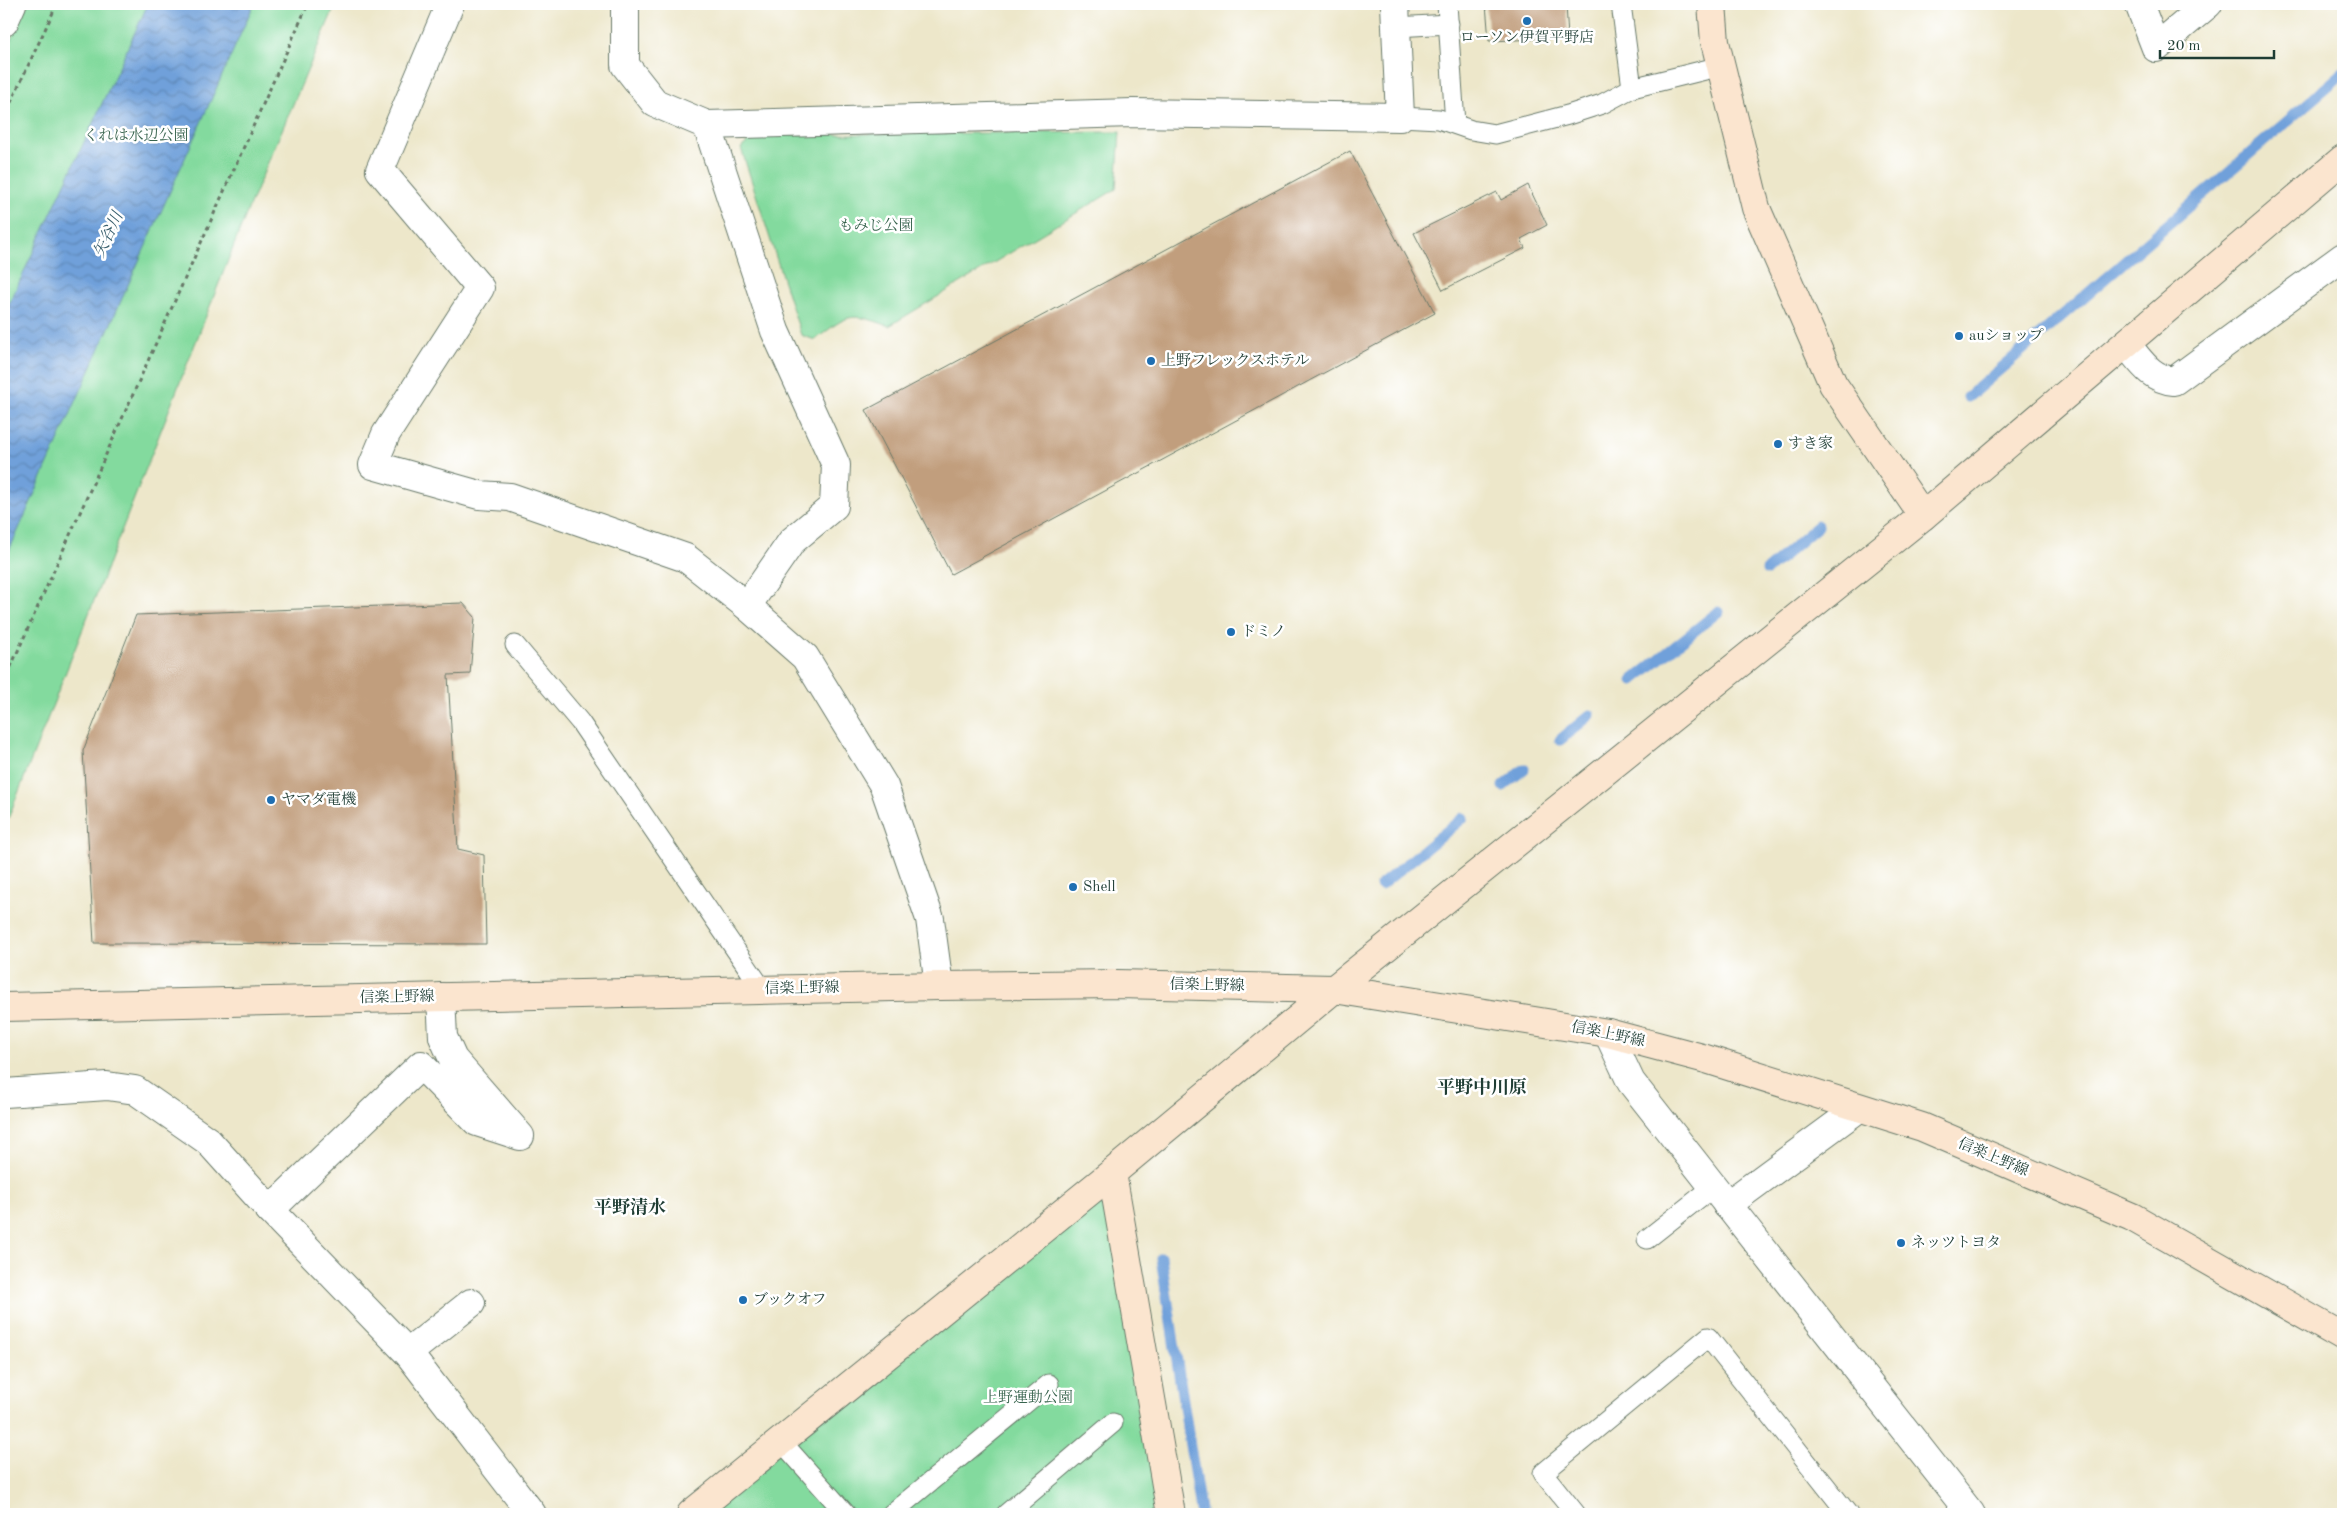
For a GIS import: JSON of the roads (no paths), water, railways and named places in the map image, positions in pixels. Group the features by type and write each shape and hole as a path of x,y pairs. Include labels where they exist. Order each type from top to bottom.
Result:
{"street":[{"path":"4,22 12,4"},
{"path":"450,4 380,170 480,288 386,434 373,465 479,495 510,498 686,558 747,606 805,657 884,786 930,919 939,986"},
{"path":"625,4 625,65 655,103 707,125 1133,113 1400,117 1396,15"},
{"path":"1712,4 1715,42 1756,208 1833,384 1923,516"},
{"path":"2139,4 2156,48 2208,4"},
{"path":"707,125 775,331 836,465 834,506 792,541 747,606"},
{"path":"691,1514 1112,1173 1334,989 1923,516 2343,160"},
{"path":"2126,344 2152,374 2163,380 2174,381 2343,257"},
{"name":"信楽上野線","path":"4,1007 939,986 1118,984 1334,989 1608,1033 1706,1059 1922,1127 2132,1217 2343,1337"},
{"path":"270,1210 421,1065 477,1122 520,1136 453,1059 443,1037 441,997"},
{"path":"1608,1033 1631,1082 1971,1514"},
{"path":"5,1093 107,1086 135,1090 208,1141 270,1210 408,1353 532,1514"},
{"path":"1720,1196 1859,1108"},
{"path":"1112,1173 1172,1514"},
{"path":"408,1353 471,1303"}],"lane":[{"path":"1447,4 1455,124"},
{"path":"1620,4 1632,88"},
{"path":"1396,15 1448,24"},
{"path":"1400,117 1439,119 1472,130 1495,134 1602,104 1632,88 1721,66"},
{"path":"515,645 580,722 763,990"},
{"path":"1647,1239 1720,1196"},
{"path":"1576,1514 1543,1473 1708,1337 1841,1512"},
{"path":"891,1514 1048,1384"},
{"path":"1006,1514 1113,1423"},
{"path":"782,1441 846,1514"}],"water":[{"name":"矢谷川","path":"148,4 254,4 4,562 4,315"}],"waterway":[{"path":"1968,397 2343,73"},
{"path":"1767,570 1818,526"},
{"path":"1633,680 1718,612"},
{"path":"1560,740 1590,715"},
{"path":"1503,786 1524,769"},
{"path":"1381,885 1463,818"},
{"path":"1161,1258 1200,1510"}],"place":[{"name":"ローソン伊賀平野店","path":"1527,21"},
{"name":"auショップ","path":"1959,336"},
{"name":"上野フレックスホテル","path":"1151,361"},
{"name":"すき家","path":"1778,444"},
{"name":"ドミノ","path":"1231,632"},
{"name":"ヤマダ電機","path":"271,800"},
{"name":"Shell","path":"1073,887"},
{"name":"ネッツトヨタ","path":"1901,1243"},
{"name":"ブックオフ","path":"743,1300"}],"district":[{"name":"平野中川原","path":"1482,1088"},
{"name":"平野清水","path":"630,1208"}],"park label":[{"name":"くれは水辺公園","path":"136,136"},
{"name":"もみじ公園","path":"876,226"},
{"name":"上野運動公園","path":"1028,1398"}]}
